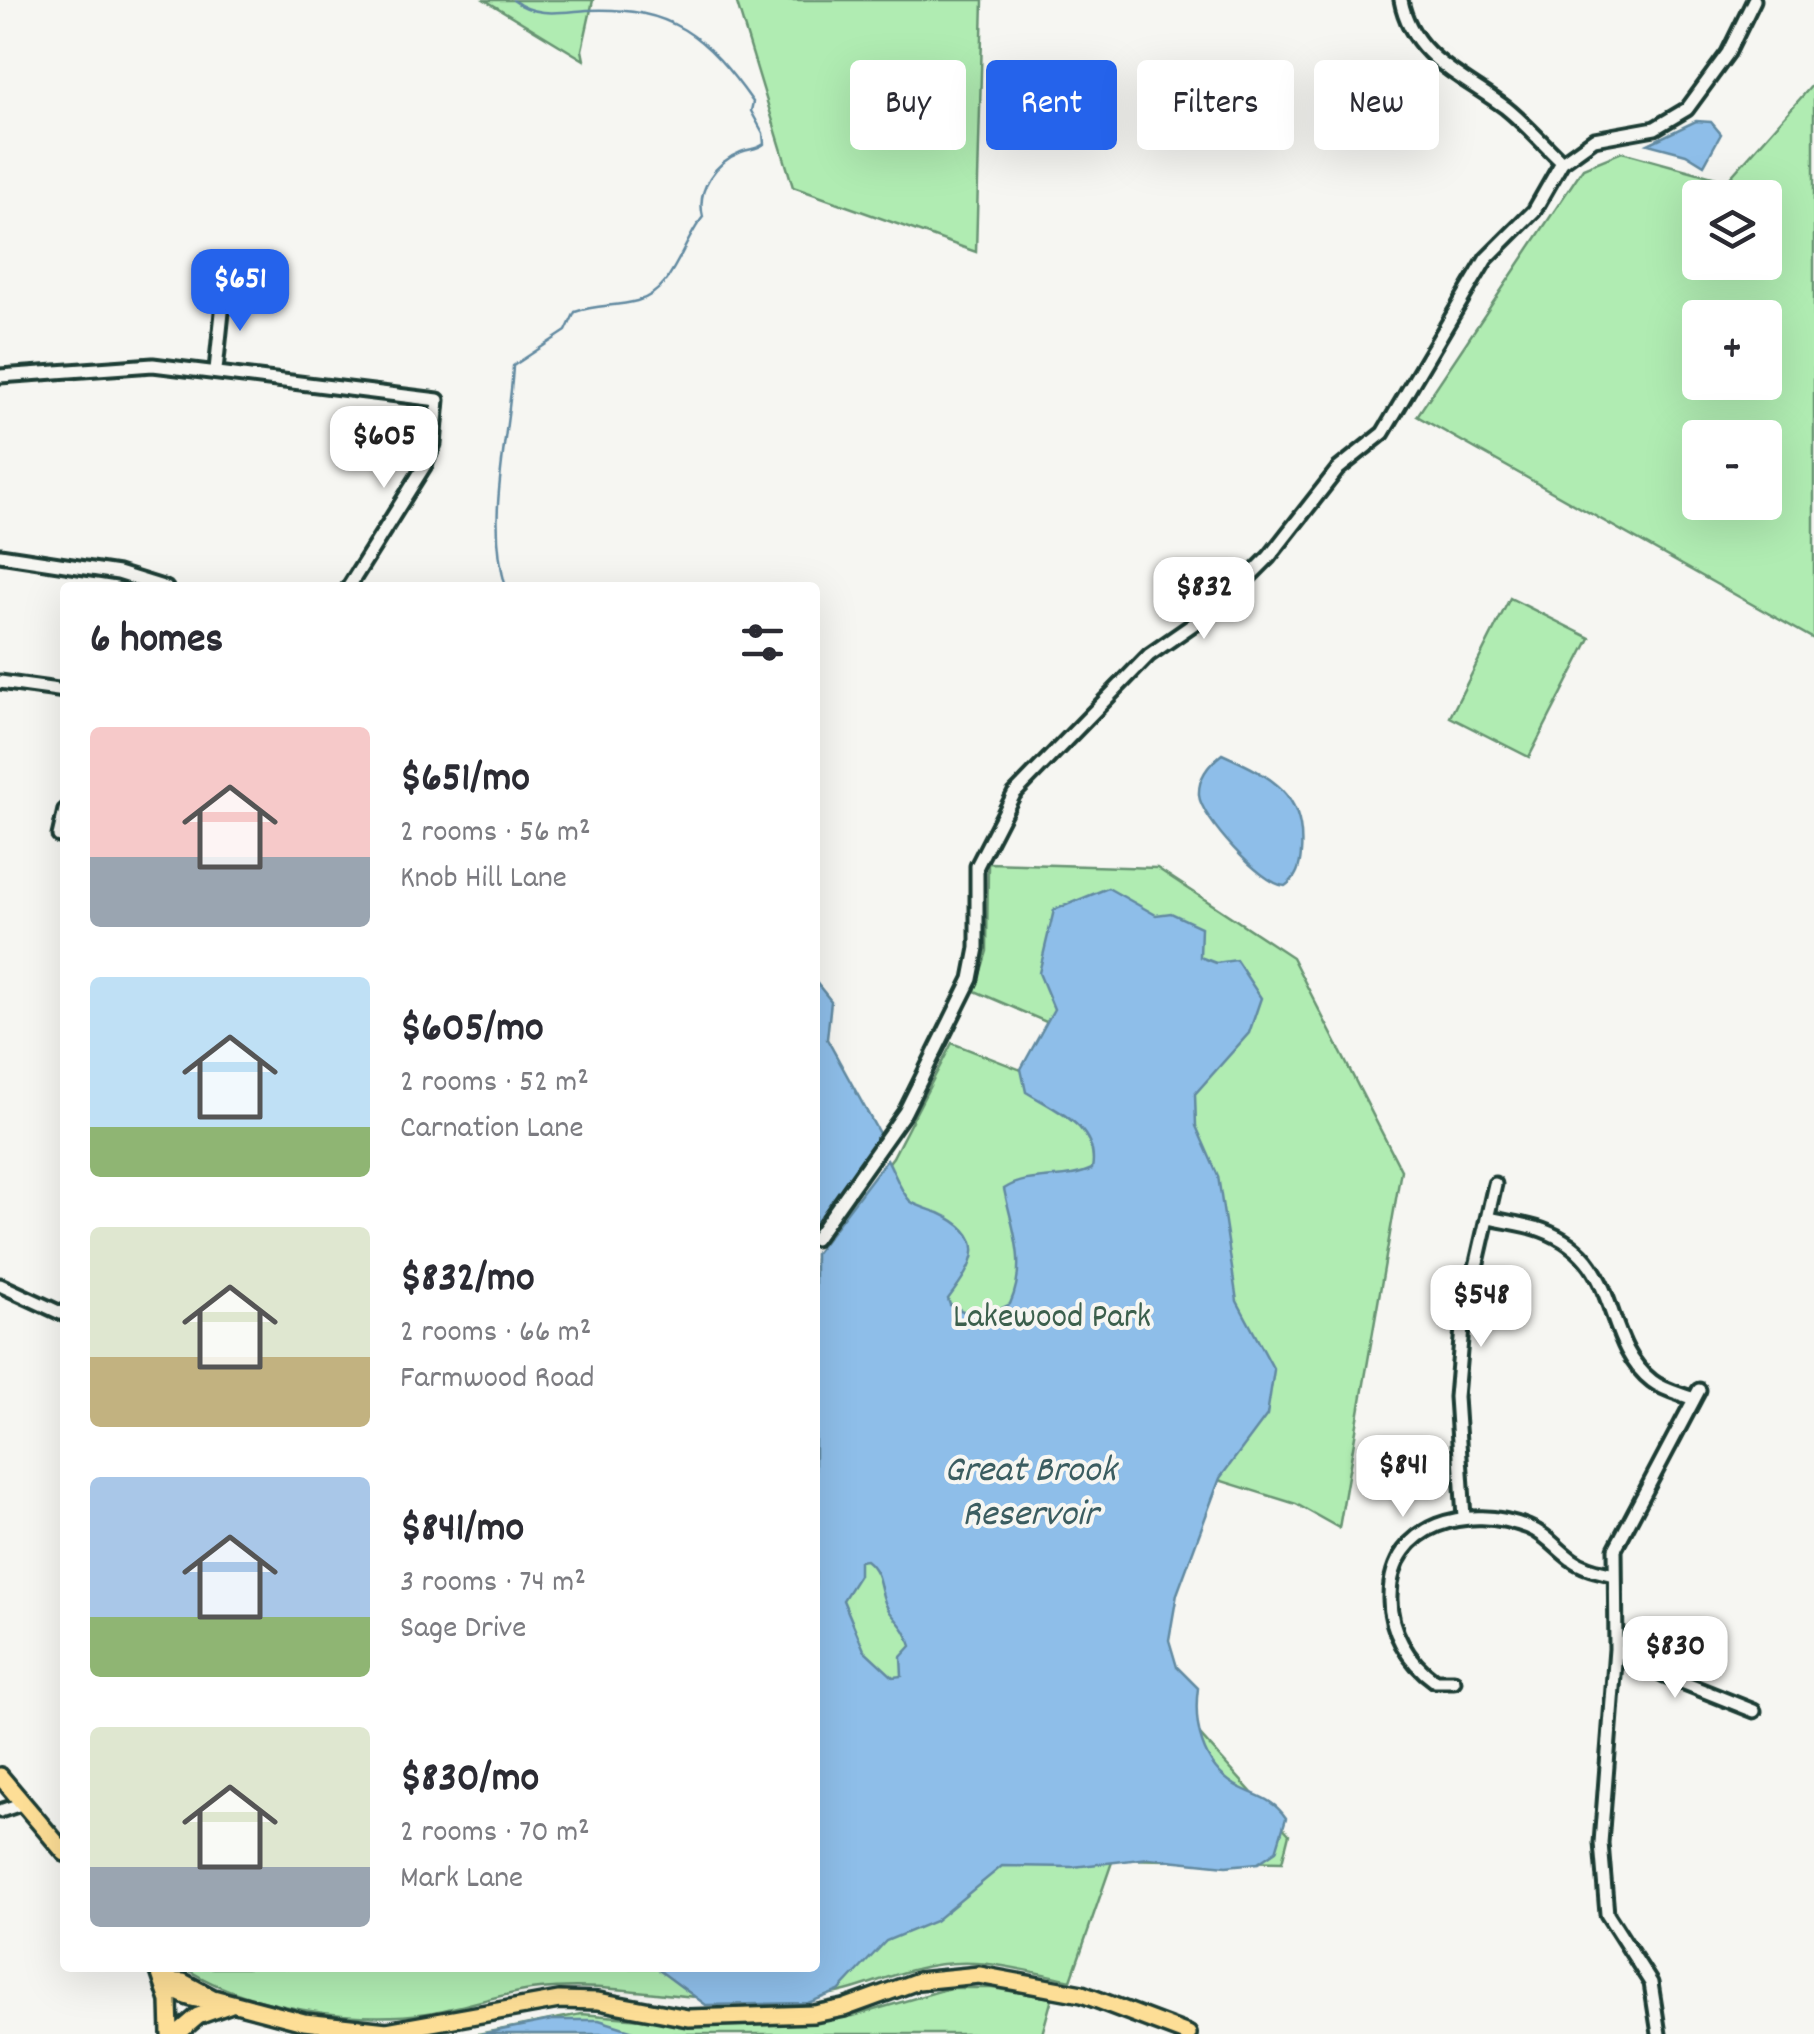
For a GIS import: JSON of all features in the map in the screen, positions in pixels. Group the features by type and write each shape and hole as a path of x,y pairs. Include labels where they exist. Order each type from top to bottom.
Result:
{"main road":[{"path":"0,1776 60,1847"},
{"path":"161,1974 188,1996 213,1998 335,2031 410,2029 559,2000 688,2018 814,2014 852,2006 918,1981 966,1975 1082,1994 1188,2034"},
{"path":"161,1974 174,2034 203,2013 239,2005"}],"street":[{"path":"1401,0 1419,42 1442,67 1506,109 1562,162"},
{"path":"820,1232 905,1112 965,992 977,948 978,866 1014,794 1149,654 1222,605 1268,557 1338,469 1383,434 1486,258 1534,210 1562,162 1594,139 1656,128 1687,110 1728,53 1754,0"},
{"path":"216,370 224,293"},
{"path":"0,376 153,366 216,370 438,400 434,444 425,465 352,582"},
{"path":"0,555 118,573 147,582"},
{"path":"116,582 118,573"},
{"path":"0,682 60,690"},
{"path":"1464,1517 1456,1397 1462,1328 1495,1184"},
{"path":"1489,1218 1544,1230 1588,1262 1611,1298 1625,1350 1636,1366 1654,1384 1697,1394 1616,1548 1614,1575 1616,1649 1601,1843 1606,1914 1651,1983 1659,2034"},
{"path":"0,1285 60,1314"},
{"path":"1454,1682 1436,1681 1404,1650 1389,1600 1392,1573 1403,1548 1431,1526 1464,1517 1527,1526 1586,1568 1614,1575"},
{"path":"1616,1649 1664,1675 1754,1712"},
{"path":"0,1811 24,1804"}],"green space":[{"path":"485,0 593,0 582,50 584,60"},
{"path":"736,0 983,0 976,252 793,187"},
{"path":"1814,83 1814,639 1417,416 1583,168 1622,152 1723,180 1682,180 1682,280 1782,280 1782,180 1728,180"},
{"path":"1510,598 1590,638 1529,757 1450,717"},
{"name":"Great Brook Reservoir","path":"988,863 1157,868 1292,957 1401,1170 1339,1528 1296,1504 1206,1476 1156,1649 1192,1726 1289,1834 1282,1862 1113,1859 1071,1980 995,1965 956,1963 916,1969 826,1995 713,1998 560,1987 428,2013 368,2016 270,2003 192,1972 820,1972 820,1252 893,1157 952,1043 1083,1094 1081,1037 975,991 987,951"},
{"path":"950,1988 992,1988 1052,1998 1042,2034 478,2034 581,2014 702,2024 813,2022 853,2016"}],"water":[{"path":"1696,121 1711,122 1721,134 1704,165 1686,154 1648,144"},
{"path":"1222,754 1270,779 1282,789 1298,815 1300,863 1285,886 1248,863 1202,805 1202,777"},
{"name":"Great Brook Reservoir","path":"1108,888 1156,915 1171,913 1201,927 1200,957 1216,963 1236,960 1261,998 1249,1033 1195,1094 1196,1126 1218,1176 1237,1301 1274,1370 1267,1415 1220,1478 1177,1594 1169,1640 1177,1667 1198,1688 1197,1716 1207,1755 1224,1777 1263,1798 1286,1818 1276,1851 1258,1863 1226,1866 1149,1858 1073,1867 1002,1866 935,1921 886,1941 839,1991 808,2003 706,2005 661,1972 820,1972 820,1247 887,1159 910,1201 955,1222 972,1241 971,1262 948,1299 950,1305 980,1319 1010,1304 1018,1260 1004,1189 1025,1181 1092,1169 1093,1154 1082,1131 1062,1113 1026,1092 1021,1069 1054,1009 1039,973 1054,910","holes":["866,1560 879,1578 886,1605 911,1646 901,1657 902,1676 893,1677 864,1650 843,1600 859,1575 859,1561"]},
{"path":"820,987 831,1001 827,1039 882,1139 820,1221"},
{"path":"552,2020 599,2020 643,2034 481,2034"}],"waterway":[{"path":"505,582 498,505 513,366 566,331 575,312 637,301 659,288 703,217 702,197 710,178 732,157 764,144 763,133 751,111 753,102 719,59 684,30 642,13 540,12 513,0"}],"park label":[{"name":"Lakewood Park","path":"1052,1314"}]}
